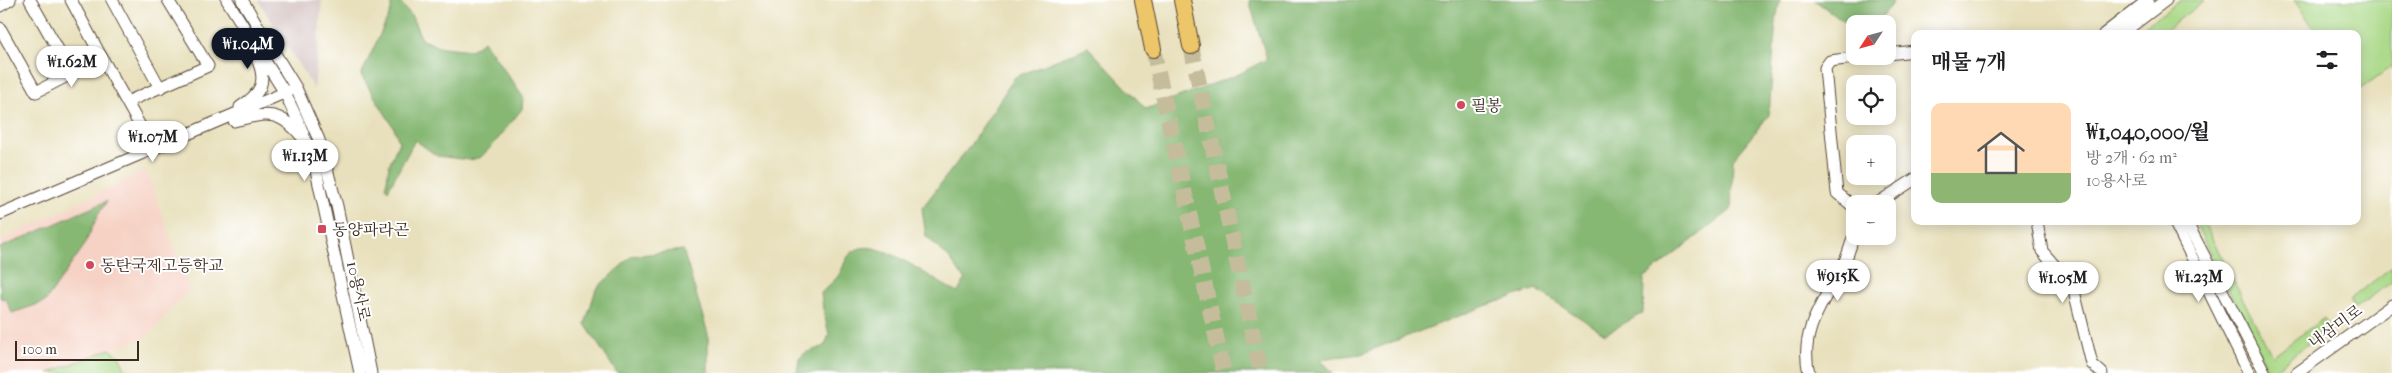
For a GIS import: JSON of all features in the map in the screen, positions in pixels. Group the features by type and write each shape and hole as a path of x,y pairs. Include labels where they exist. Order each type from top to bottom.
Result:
{"highway":[{"path":"1143,0 1153,49"},
{"path":"1182,0 1192,46"}],"street":[{"path":"0,6 10,0"},
{"path":"30,0 72,74"},
{"path":"71,0 153,149"},
{"path":"112,0 160,88"},
{"path":"127,102 208,66 168,0"},
{"path":"203,128 250,100 257,94 262,80 262,70 231,15 226,0"},
{"name":"10용사로","path":"226,0 290,91 315,166 360,373"},
{"name":"10용사로","path":"242,0 290,91 319,140 330,176 371,373"},
{"path":"2109,30 2148,0"},
{"path":"2126,30 2166,0"},
{"path":"0,28 36,92 102,58"},
{"path":"1896,53 1911,51"},
{"path":"1846,59 1830,61 1825,68 1837,193 1846,200"},
{"path":"0,214 290,91"},
{"path":"203,128 269,114 287,121 308,147"},
{"path":"1890,195 1911,182"},
{"path":"2038,225 2042,251 2073,287 2092,364 2102,373"},
{"path":"2176,225 2249,373"},
{"path":"2188,225 2264,373"},
{"path":"1809,373 1806,342 1815,317 1846,259 1851,245"},
{"name":"내삼미로","path":"2297,373 2392,305"}],"shaded area":[{"path":"258,0 322,0 314,89"},
{"name":"동탄국제고등학교","path":"146,170 189,289 145,339 110,349 49,373 0,373 0,241"}],"green space":[{"path":"391,0 398,0 411,15 422,40 443,47 471,50 484,41 523,97 522,109 481,157 470,160 437,156 415,140 388,190 386,188 389,165 399,142 394,128 361,75 391,11"},
{"path":"1249,0 1780,0 1776,19 1769,115 1733,159 1731,210 1644,278 1643,313 1605,334 1536,289 1485,306 1361,354 1320,359 1333,373 797,373 799,359 805,353 825,346 829,334 821,293 838,276 847,258 854,251 865,248 877,249 891,254 958,292 965,280 950,259 926,236 922,208 969,147 1015,77 1088,47 1146,109 1237,75 1267,59"},
{"path":"1814,0 1894,0 1883,15 1846,15 1846,23"},
{"path":"2181,0 2205,0 2165,30 2140,30"},
{"path":"2294,0 2392,0 2392,66 2361,89 2361,30 2315,30"},
{"path":"107,201 98,215 84,246 45,302 12,313 6,299 0,298 0,248"},
{"path":"2196,225 2205,225 2272,356 2324,318 2330,327 2274,370 2267,368"},
{"path":"683,250 708,334 708,373 617,373 585,324 596,289 632,256"},
{"path":"2392,267 2392,282 2355,308 2349,300"},
{"path":"110,349 119,356 127,373 49,373"}],"tunnel":[{"path":"1191,46 1261,373"},
{"path":"1153,49 1224,373"}],"place":[{"name":"필봉","path":"1461,105"},
{"name":"동양파라곤","path":"322,229"},
{"name":"동탄국제고등학교","path":"90,265"}]}
